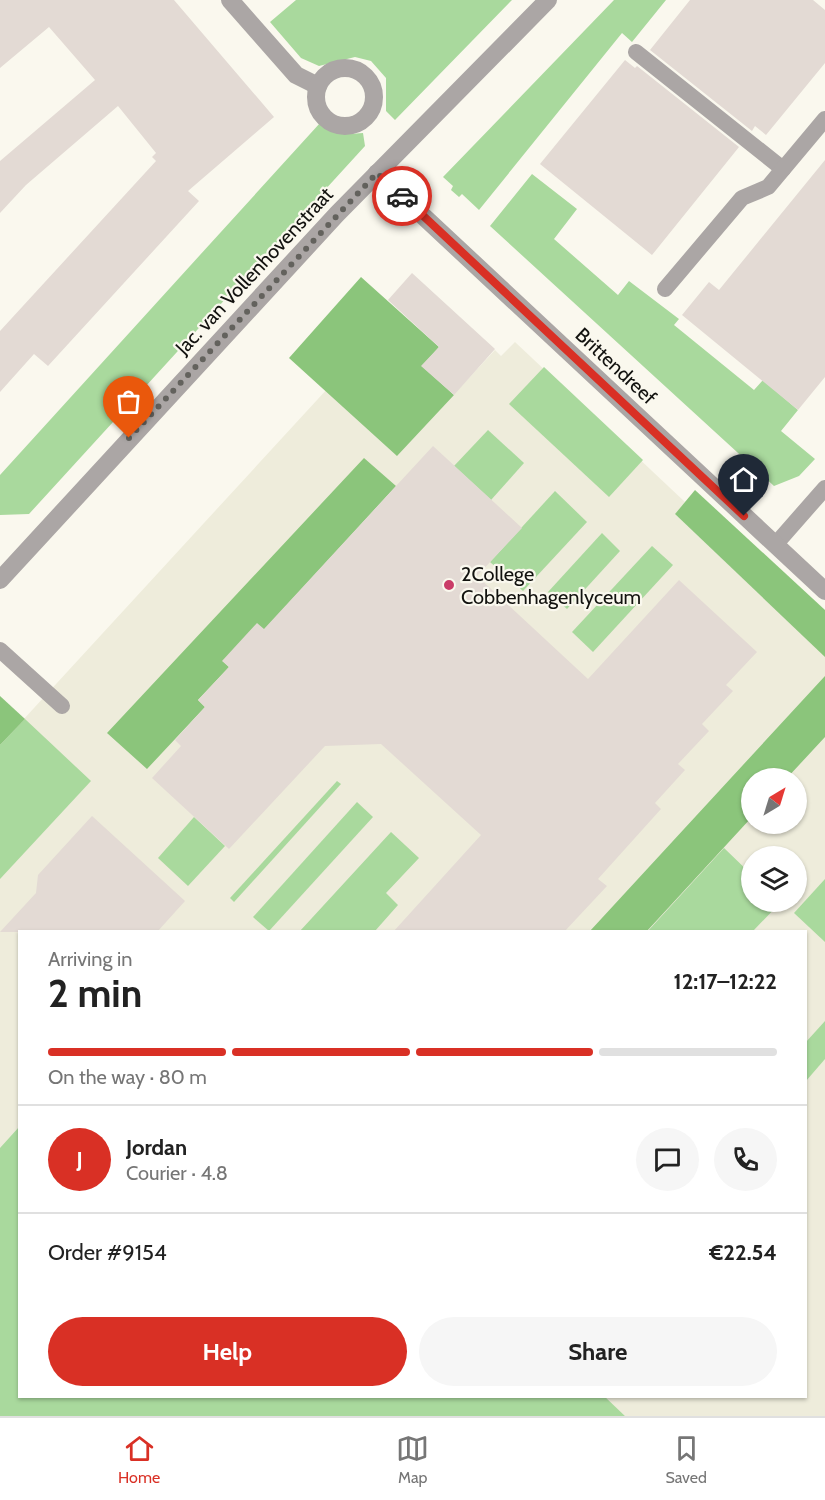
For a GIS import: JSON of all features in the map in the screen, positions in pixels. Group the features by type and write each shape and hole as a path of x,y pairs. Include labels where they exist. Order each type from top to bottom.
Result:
{"street":[{"path":"230,0 296,75 318,86"},
{"name":"Jac. van Vollenhovenstraat","path":"0,580 193,368 377,173 548,0"},
{"name":"Brittendreef","path":"377,173 825,591"},
{"path":"0,553 13,566"}],"lane":[{"path":"636,52 783,169"},
{"path":"665,289 742,198 768,187 825,119"},
{"path":"775,545 825,488"},
{"path":"0,650 62,706"}],"shaded area":[{"name":"2College Cobbenhagenlyceum","path":"515,342 685,502 675,514 825,656 825,1416 625,1416 605,1398 807,1398 807,930 18,930 18,1317 0,1338 0,745 340,375 453,395 495,350 501,356"}],"green space":[{"path":"296,0 512,0 395,120 386,111 386,78 371,61 355,57 319,66 301,58 270,22"},
{"path":"614,0 666,0 632,42 622,33 479,210 462,194 459,197 451,190 453,186 443,177"},
{"path":"320,123 340,133 363,133 365,146 29,514 0,515 0,475"},
{"path":"532,174 577,209 554,239 618,295 629,281 679,319 674,325 754,390 763,380 798,410 781,431 815,459 799,476 774,486 490,226"},
{"path":"361,277 439,347 422,366 454,395 397,456 289,358"},
{"path":"544,367 643,460 609,497 509,404"},
{"path":"488,430 524,463 491,500 454,466"},
{"path":"364,458 396,486 264,630 223,661 229,667 198,700 205,707 147,769 107,733"},
{"path":"695,490 825,610 825,657 675,514"},
{"path":"555,491 587,522 523,591 490,562"},
{"path":"602,533 620,551 567,609 548,592"},
{"path":"652,546 673,565 593,652 572,632"},
{"path":"825,676 825,737 796,768 741,768 741,829 648,930 591,930"},
{"path":"0,696 25,719 0,745"},
{"path":"25,719 91,781 0,879 0,745"},
{"path":"337,781 341,784 234,902 230,898"},
{"path":"357,802 373,817 270,930 253,917"},
{"path":"194,817 225,846 188,886 158,858"},
{"path":"391,832 419,858 386,893 398,905 376,930 301,930"},
{"path":"724,848 741,864 741,912 771,912 754,930 649,930"},
{"path":"825,879 825,942 794,913 807,912 807,899"},
{"path":"825,1021 825,1059 807,1080 807,1041"},
{"path":"18,1128 18,1398 606,1398 625,1416 0,1416 0,1148"}],"building":[{"path":"0,0 174,0 274,117 188,191 199,201 48,366 34,354 0,392 0,331 156,161 152,157 156,153 118,106 26,185 0,213 0,161 95,80 49,27 0,68"},
{"path":"690,0 813,0 825,10 825,63 766,135 755,126 752,131 650,50"},
{"path":"625,60 635,68 637,66 739,147 652,255 540,164"},
{"path":"825,160 825,377 798,410 682,315 709,282 719,290"},
{"path":"412,273 495,349 454,395 421,366 439,347 388,300"},
{"path":"433,446 522,528 477,576 588,679 679,580 757,652 726,685 733,691 702,724 709,731 678,764 685,770 655,803 661,809 598,879 607,886 566,930 395,930 481,835 381,744 325,746 229,849 152,778 181,746 175,740 205,707 198,700 229,667 222,661 257,623 264,629"},
{"path":"92,816 185,901 159,930 0,932 36,893 38,875"}],"way so far":[{"path":"129,438 377,173 402,196"}],"place":[{"name":"2College Cobbenhagenlyceum","path":"449,585"}],"route":[{"path":"402,196 744,516"}]}
